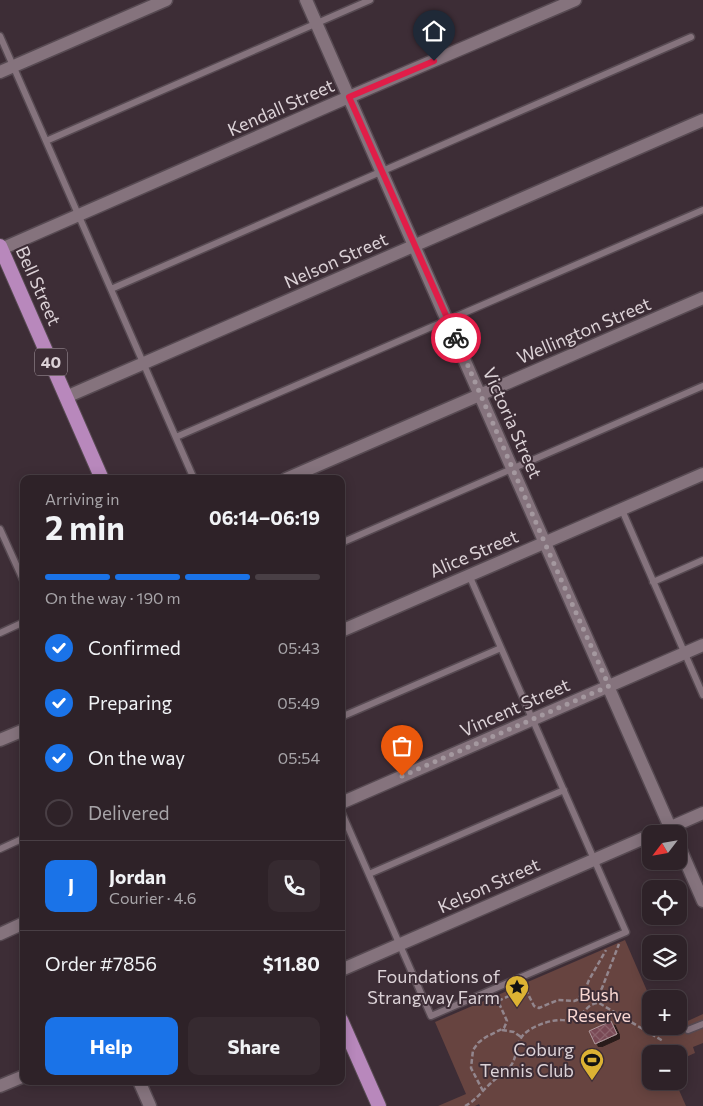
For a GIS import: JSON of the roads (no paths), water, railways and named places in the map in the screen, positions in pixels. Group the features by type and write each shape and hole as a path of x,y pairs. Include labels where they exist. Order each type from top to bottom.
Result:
{"highway":[{"name":"Bell Street","path":"1,248 100,475"},
{"path":"345,1029 379,1106"}],"street":[{"path":"0,72 166,0"},
{"name":"Victoria Street","path":"306,0 383,171 414,246 669,825"},
{"name":"Kendall Street","path":"1,248 79,216 575,0"},
{"name":"Nelson Street","path":"66,397 703,120"},
{"name":"Wellington Street","path":"295,475 703,298"},
{"name":"Alice Street","path":"345,629 703,474"},
{"name":"Vincent Street","path":"345,801 703,645"},
{"path":"0,740 20,732"},
{"path":"682,825 703,813"},
{"name":"Kelson Street","path":"345,968 642,839"},
{"path":"688,867 703,901"},
{"path":"0,934 20,925"},
{"path":"0,1086 20,1078"},
{"path":"140,1085 147,1104"}],"lane":[{"path":"46,141 370,0"},
{"path":"0,36 192,475"},
{"path":"111,289 691,37"},
{"path":"176,437 703,210"},
{"path":"345,540 703,386"},
{"path":"622,510 703,695"},
{"path":"0,529 20,573"},
{"path":"653,582 703,560"},
{"path":"345,819 431,1016 626,932 469,575"},
{"path":"0,633 20,624"},
{"path":"345,715 501,648"},
{"path":"369,874 564,790"},
{"path":"0,849 20,840"},
{"path":"688,1030 703,1024"}],"place":[{"name":"Foundations of Strangway Farm","path":"517,1008"},
{"name":"Coburg Tennis Club","path":"592,1081"}],"park label":[{"name":"Bush Reserve","path":"599,1005"}]}
